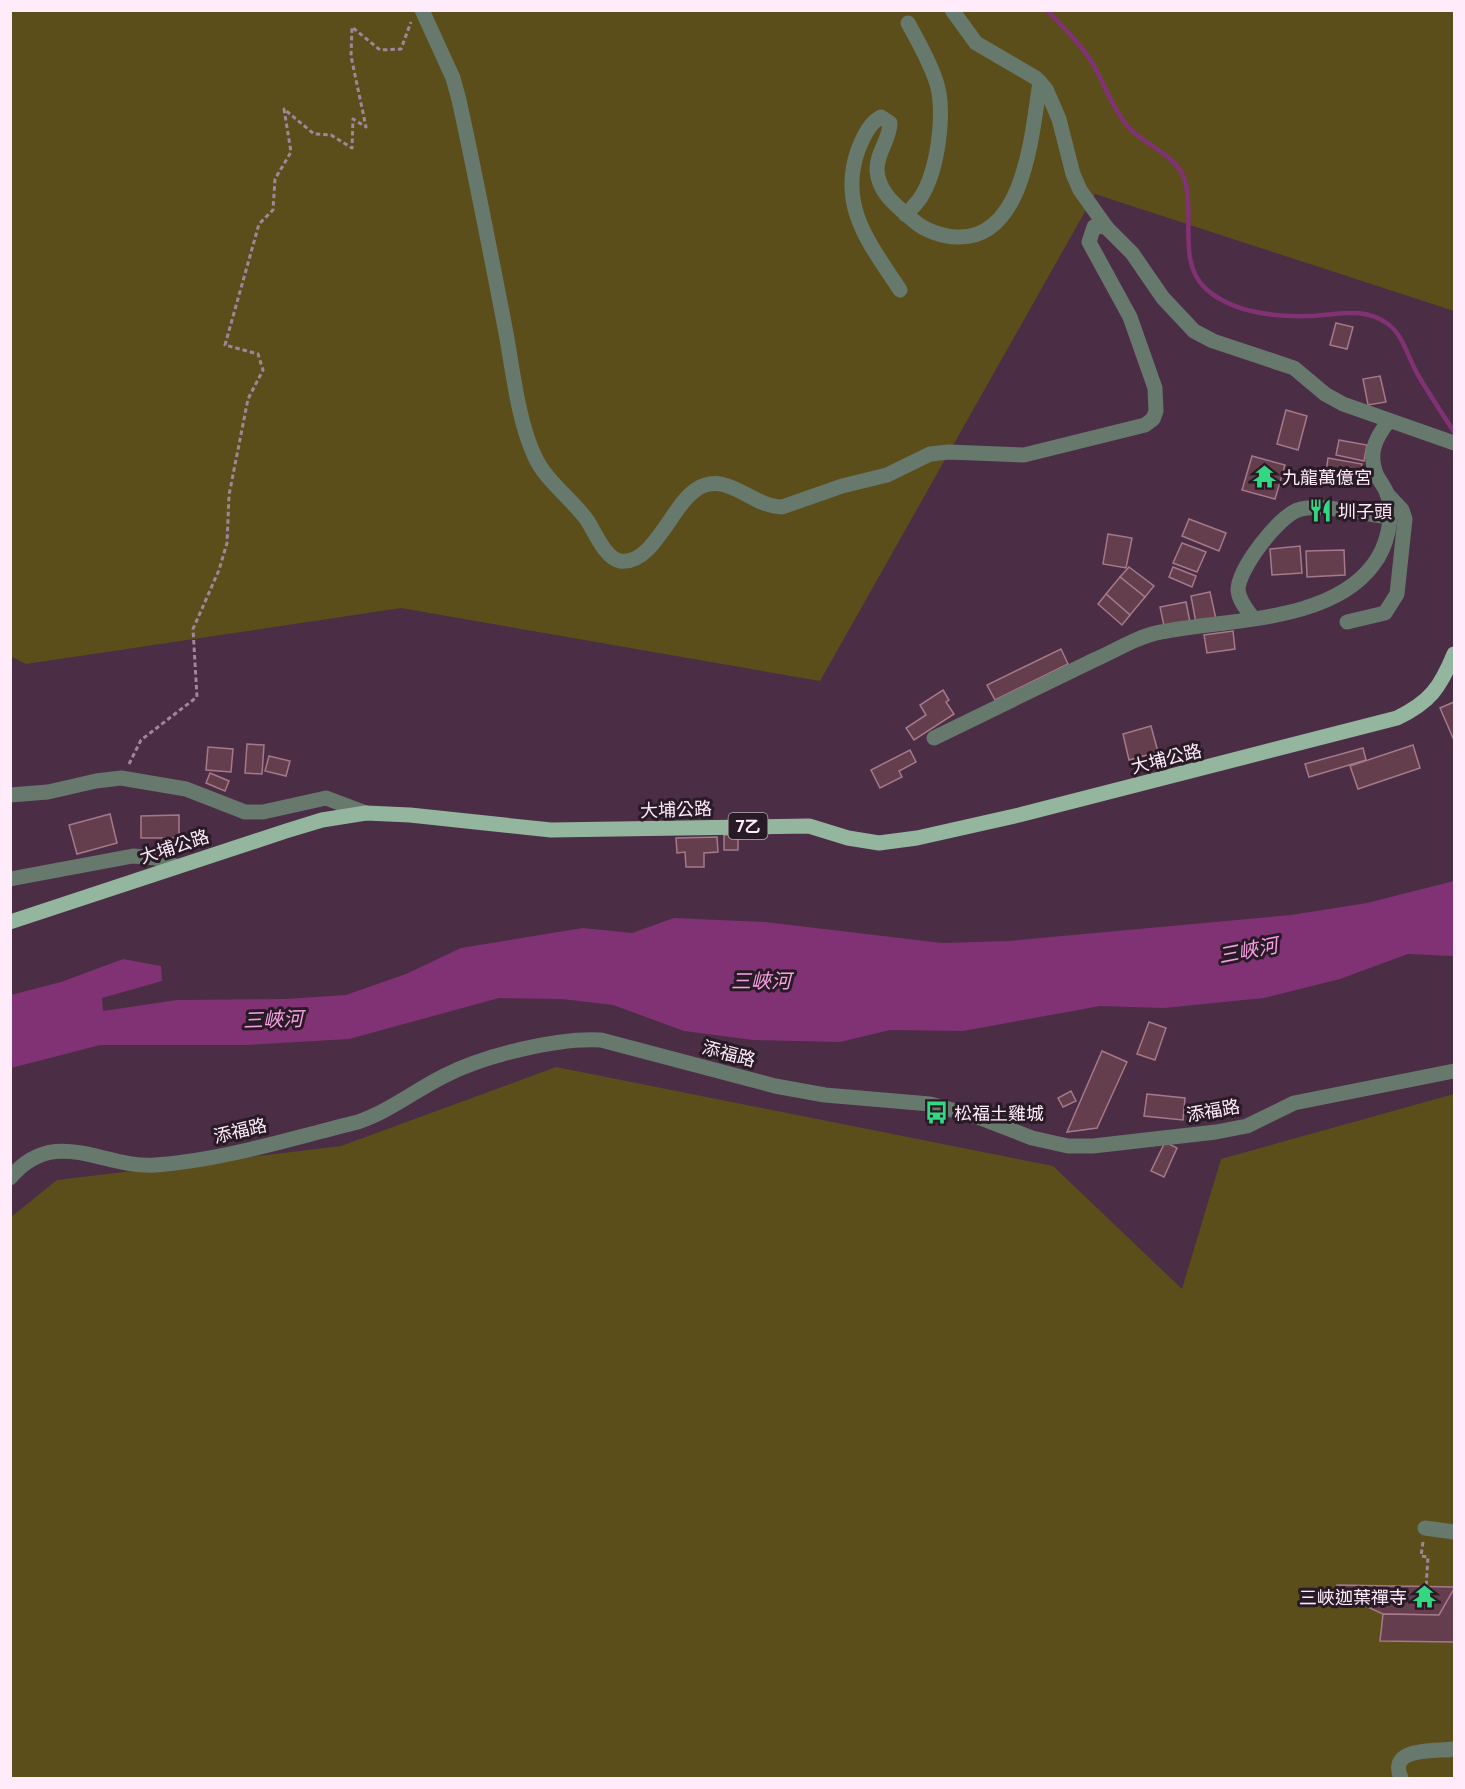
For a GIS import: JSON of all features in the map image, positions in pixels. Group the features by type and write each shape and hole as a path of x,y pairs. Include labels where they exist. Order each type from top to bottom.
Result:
{"main road":[{"name":"大埔公路","path":"10,922 175,866 322,820 366,813 410,815 551,830 809,826 848,838 879,843 917,838 1030,812 1396,718 1417,709 1433,695 1455,654"}],"street":[{"path":"952,10 976,43 1040,82 1046,89 1059,118 1073,174 1107,228 1132,252 1163,298 1194,331 1213,341 1294,368 1334,399 1388,422 1455,443"},
{"path":"422,11 453,78 459,100 531,447 539,465 584,516 607,552 620,561 630,560 645,553 681,503 699,487 710,483 731,487 772,507 782,507 842,486 887,475 930,454 949,452 1024,456 1145,425 1153,419 1156,411 1155,388 1130,317 1089,242 1094,227 1107,228"},
{"path":"906,215 921,196 928,180 938,142 940,113 936,83 908,22"},
{"path":"900,290 864,235 851,188 852,170 862,141 874,121 881,117 888,119 890,130 878,160 881,188 918,225 948,237 971,238 989,230 1008,208 1018,187 1027,158 1040,82"},
{"path":"1347,622 1385,613 1397,594 1406,519 1402,510 1387,494 1372,463 1375,441 1388,422"},
{"path":"934,738 1152,634 1295,610 1324,601 1365,575 1382,549 1390,520 1387,494"},
{"path":"1253,618 1241,602 1239,580 1268,535 1290,514 1311,508 1382,516"},
{"path":"10,795 48,792 121,778 186,789 254,814 326,798 366,813"},
{"path":"10,879 133,856 156,858 175,866"},
{"name":"添福路","path":"10,1178 35,1157 61,1150 84,1152 131,1164 155,1165 214,1156 358,1122 381,1114 446,1075 543,1044 574,1038 601,1040 775,1086 825,1095 930,1104 978,1117 1032,1138 1068,1146 1093,1146 1237,1128 1247,1126 1294,1103 1455,1071"},
{"path":"1425,1528 1455,1532"},
{"path":"1401,1779 1402,1757 1410,1752 1455,1749"}],"path":[{"path":"121,778 141,740 197,697 193,629 219,570 227,543 229,495 248,399 263,370 258,354 225,345 259,224 273,210 274,179 291,152 284,109 314,134 331,135 352,148 353,118 366,127 351,56 352,27 380,50 401,50 408,25 422,11"},
{"path":"1425,1528 1421,1556 1428,1557 1426,1588"}],"shaded area":[{"path":"10,11 1454,11 1454,311 1095,194 820,681 401,608 26,664 10,656"},
{"path":"556,1067 1053,1166 1182,1289 1221,1159 1454,1094 1454,1778 11,1778 11,1217 57,1180 341,1146"}],"water":[{"name":"三峽河","path":"1454,881 1454,956 1408,954 1340,979 1264,998 1164,1008 1100,1006 963,1031 890,1030 840,1042 753,1040 684,1031 613,1005 562,999 499,998 349,1039 247,1045 100,1045 11,1068 11,995 61,982 123,959 161,966 162,981 102,998 103,1011 177,1000 286,999 346,995 406,974 461,948 583,928 632,933 674,918 765,922 942,943 1009,941 1291,915 1367,903"}],"building":[{"path":"1336,323 1353,327 1347,349 1330,345"},
{"path":"1380,376 1386,402 1368,405 1363,379"},
{"path":"1286,410 1307,416 1298,450 1277,444"},
{"path":"1339,440 1367,445 1364,461 1336,455"},
{"name":"九龍萬億宮","path":"1252,456 1285,465 1275,499 1242,490"},
{"path":"1328,458 1362,464 1359,478 1326,472"},
{"path":"1189,519 1226,533 1219,551 1182,536"},
{"path":"1108,534 1132,538 1126,568 1103,564"},
{"path":"1182,543 1206,552 1197,572 1173,563"},
{"path":"1300,546 1302,573 1272,575 1270,549"},
{"path":"1344,550 1345,575 1307,577 1306,551"},
{"path":"1129,567 1154,586 1145,597 1120,577"},
{"path":"1173,567 1196,576 1192,587 1169,577"},
{"path":"1120,577 1145,597 1130,615 1106,594"},
{"path":"1210,592 1216,619 1196,623 1191,596"},
{"path":"1106,594 1130,615 1122,625 1098,604"},
{"path":"1186,602 1190,622 1164,626 1160,607"},
{"path":"1233,631 1235,649 1207,653 1204,635"},
{"path":"1061,649 1068,664 995,700 987,685"},
{"path":"943,690 949,700 946,702 954,714 914,740 906,728 926,715 920,705"},
{"path":"1454,702 1454,737 1453,738 1440,708"},
{"path":"1151,726 1158,752 1129,760 1123,734"},
{"path":"247,744 264,745 262,774 245,773"},
{"path":"1413,745 1420,768 1358,789 1350,766"},
{"path":"208,747 233,749 231,772 206,770"},
{"path":"1363,748 1366,760 1309,777 1305,764"},
{"path":"910,750 916,762 899,771 902,777 880,788 871,770"},
{"path":"269,756 290,761 286,776 265,771"},
{"path":"210,773 229,781 225,791 206,783"},
{"path":"110,814 117,843 77,854 69,825"},
{"path":"179,815 179,838 141,838 141,816"},
{"path":"724,835 738,835 738,850 724,850"},
{"path":"717,837 718,852 704,853 704,867 686,867 685,852 677,853 676,838"},
{"path":"1149,1022 1166,1028 1155,1060 1137,1054"},
{"path":"1102,1051 1127,1062 1097,1128 1067,1132"},
{"path":"1071,1091 1076,1101 1063,1107 1058,1098"},
{"path":"1147,1094 1185,1098 1183,1120 1144,1116"},
{"path":"1165,1142 1177,1148 1164,1177 1151,1171"},
{"path":"1337,1585 1454,1587 1454,1589 1439,1615 1383,1614 1337,1593"},
{"path":"1454,1589 1454,1642 1380,1641 1383,1614 1439,1615"}],"waterway":[{"path":"1047,10 1089,58 1124,122 1137,135 1169,158 1181,172 1188,194 1189,252 1197,278 1206,289 1229,303 1254,312 1282,316 1360,313 1379,318 1398,335 1418,375 1454,432"}],"place":[{"name":"九龍萬億宮","path":"1264,477"},
{"name":"圳子頭","path":"1320,511"},
{"name":"松福土雞城","path":"936,1113"},
{"name":"三峽迦葉禪寺","path":"1425,1597"}]}
